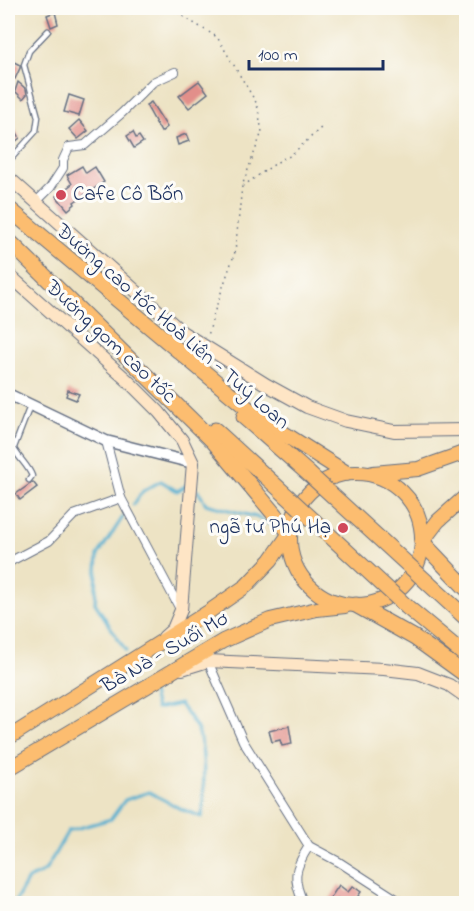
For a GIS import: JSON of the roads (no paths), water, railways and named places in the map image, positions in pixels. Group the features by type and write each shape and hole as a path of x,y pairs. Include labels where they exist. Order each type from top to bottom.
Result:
{"highway":[{"path":"8,210 259,418 346,473"},
{"name":"Đường cao tốc Hoà Liên - Tuý Loan","path":"8,210 309,474 466,618"},
{"path":"8,239 214,442 290,533"},
{"name":"Đường cao tốc Hoà Liên - Tuý Loan","path":"8,239 408,607 466,656"},
{"path":"422,542 466,588"},
{"path":"356,604 414,638 466,675"}],"main road":[{"path":"8,177 182,332 267,386 307,407 346,421 394,430 466,430"},
{"name":"Đường gom cao tốc","path":"8,274 128,380 182,440 193,463"},
{"path":"368,474 389,481 406,495 418,514 423,533 420,556 411,576 396,591 377,601 356,604 334,601 315,590 301,575 292,555 290,533 296,512 308,494 325,480 346,473 368,474 418,469 466,452"},
{"path":"154,645 172,629 181,610 193,463"},
{"path":"422,542 438,521 466,496"},
{"name":"Bà Nà - Suối Mơ","path":"8,738 246,586 271,560 290,533"},
{"name":"Bà Nà - Suối Mơ","path":"8,769 223,641 270,620 317,609 356,604"},
{"path":"170,673 208,661 384,669 418,673 449,685 466,697"}],"street":[{"path":"36,202 50,188 63,168 63,160 69,147 85,145 153,82 175,72"},
{"path":"8,394 106,441 193,463"},
{"path":"106,441 121,498 181,610"},
{"path":"8,565 11,561 49,541 74,515 121,498"},
{"path":"208,661 243,741 309,846 404,903"},
{"path":"304,903 296,887 296,870 309,846"}],"lane":[{"path":"8,162 36,131 38,117 24,65 29,51 48,31"},
{"path":"8,463 30,406"},
{"path":"13,447 29,469 32,476 28,480"}],"waterway":[{"path":"133,505 143,491 161,481 177,491 187,485"},
{"path":"198,491 206,504 256,517 275,527"},
{"path":"123,517 98,555 95,603 126,651"},
{"path":"14,904 28,879 45,871 68,831 111,819 125,800 149,792 202,817 203,759 196,727 180,704 156,709 152,693"}],"place":[{"name":"Cafe Cô Bốn","path":"61,195"},
{"name":"ngã tư Phú Hạ","path":"343,528"}]}
